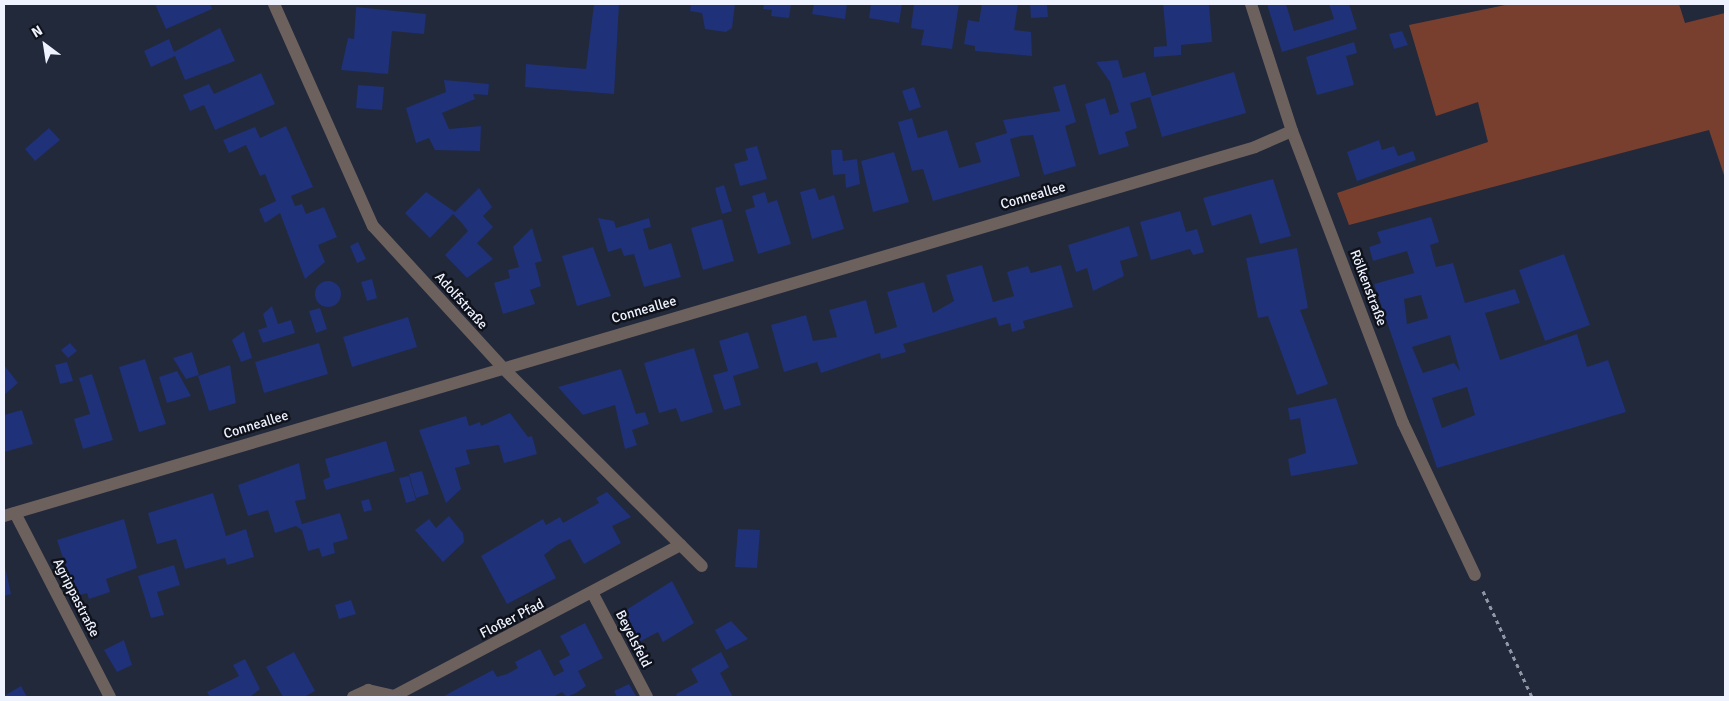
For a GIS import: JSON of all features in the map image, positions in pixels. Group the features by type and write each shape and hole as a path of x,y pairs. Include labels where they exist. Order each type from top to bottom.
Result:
{"street":[{"name":"Adolfstraße","path":"274,4 373,226 502,367 702,566"},
{"name":"Rölkenstraße","path":"1251,4 1292,131 1403,424 1475,575"},
{"name":"Conneallee","path":"10,514 502,367 1255,147 1292,131"},
{"name":"Agrippastraße","path":"10,514 110,697"},
{"name":"Floßer Pfad","path":"353,697 368,690 395,697 593,594 681,545"},
{"name":"Beyelsfeld","path":"593,594 647,697"}],"path":[{"path":"1475,575 1532,697"}],"shaded area":[{"path":"1510,4 1679,4 1685,23 1725,13 1725,178 1709,130 1349,225 1337,193 1488,142 1478,102 1436,116 1409,25"}],"building":[{"path":"155,4 210,4 212,9 166,29"},
{"path":"594,4 619,4 614,94 525,87 526,64 586,69"},
{"path":"691,4 735,4 732,28 726,32 705,29 702,13 690,11"},
{"path":"764,4 791,4 789,18 771,16 772,10 763,9"},
{"path":"814,4 847,4 845,19 812,14"},
{"path":"871,4 902,4 899,23 869,18"},
{"path":"914,4 959,4 952,49 921,45 924,30 911,28"},
{"path":"982,4 1018,4 1014,30 1031,32 1032,56 975,51 975,46 964,44 968,20 979,22"},
{"path":"1030,4 1047,4 1048,17 1031,18"},
{"path":"1163,4 1209,4 1212,42 1181,45 1181,55 1154,57 1154,47 1167,46"},
{"path":"1267,4 1286,4 1294,31 1334,19 1329,4 1349,4 1357,29 1282,52"},
{"path":"356,7 426,14 424,34 392,31 388,74 341,70 348,38 354,39"},
{"path":"220,28 235,61 185,80 175,56 151,67 144,51 169,39 174,52"},
{"path":"1402,31 1408,45 1394,49 1389,34"},
{"path":"1354,42 1357,53 1346,56 1354,85 1317,95 1306,57"},
{"path":"1118,60 1123,78 1145,72 1152,96 1234,72 1246,113 1162,137 1150,97 1130,103 1137,128 1125,132 1129,146 1099,155 1085,104 1105,98 1110,115 1119,112 1110,82 1096,62"},
{"path":"261,73 275,104 215,130 204,105 190,111 183,95 209,84 214,94"},
{"path":"444,80 489,84 488,95 473,94 475,99 442,113 449,129 481,126 480,151 435,150 429,138 416,143 406,108 446,92"},
{"path":"1065,84 1076,122 1065,126 1076,166 1044,175 1033,135 1021,136 1010,139 1020,176 933,201 923,169 912,171 898,122 912,118 918,138 947,130 959,168 981,162 975,143 1007,133 1003,120 1060,111 1053,87"},
{"path":"358,85 384,87 382,110 356,108"},
{"path":"914,87 921,107 909,111 902,91"},
{"path":"286,126 313,187 291,196 295,206 302,204 306,214 324,207 337,237 318,245 325,262 305,279 280,213 265,223 259,209 276,201 265,174 260,176 246,145 229,153 223,140 255,127 260,138"},
{"path":"49,128 60,140 35,161 25,149"},
{"path":"1379,140 1382,150 1394,146 1398,156 1413,151 1416,160 1357,181 1347,152"},
{"path":"757,146 767,179 740,186 734,164 748,160 745,149"},
{"path":"831,150 842,150 843,161 857,159 860,184 846,188 845,174 833,175"},
{"path":"894,152 909,202 873,212 861,161"},
{"path":"1273,179 1291,236 1260,244 1251,214 1212,226 1203,198"},
{"path":"724,185 732,211 722,214 715,188"},
{"path":"479,188 492,207 483,216 493,227 477,243 493,259 467,278 445,255 468,231 461,222 453,214 430,238 405,213 426,192 455,212"},
{"path":"815,188 819,200 834,195 844,229 812,239 800,192"},
{"path":"765,192 768,203 777,200 791,244 758,254 745,210 755,207 752,196"},
{"path":"1180,211 1186,232 1197,229 1204,252 1193,255 1190,249 1151,260 1140,222"},
{"path":"1431,217 1439,242 1430,245 1436,267 1453,263 1465,303 1515,289 1520,303 1485,313 1500,360 1577,334 1587,367 1608,360 1626,412 1437,468 1374,284 1414,273 1407,251 1373,261 1369,247 1381,243 1377,232","holes":["1421,295 1428,318 1407,324 1404,299","1450,335 1460,371 1454,363 1423,373 1412,347","1467,387 1475,415 1442,428 1432,398"]},
{"path":"598,218 614,221 616,228 649,218 651,227 643,229 649,250 671,243 681,277 644,287 634,254 624,256 621,248 608,252"},
{"path":"722,219 734,261 703,270 691,228"},
{"path":"1129,226 1138,256 1120,261 1124,276 1093,291 1087,268 1076,272 1068,245"},
{"path":"532,228 542,261 535,263 541,286 530,290 535,304 503,314 494,283 510,278 508,270 519,267 513,247"},
{"path":"358,242 366,259 357,263 350,246"},
{"path":"593,247 611,296 577,306 562,256"},
{"path":"1297,248 1308,308 1300,310 1328,384 1297,395 1268,316 1258,318 1246,258"},
{"path":"1564,254 1590,325 1545,341 1519,270"},
{"path":"982,265 993,302 1014,296 1007,272 1028,266 1031,273 1061,265 1073,307 1023,321 1025,328 1012,332 1010,323 999,326 996,317 903,344 906,352 881,359 880,353 821,373 817,362 784,372 771,325 806,315 813,341 837,337 829,310 866,300 875,334 897,327 887,292 924,282 933,313 954,301 946,275"},
{"path":"372,279 377,298 367,301 361,282"},
{"path":"328,281 337,285 341,294 337,303 328,307 319,303 315,294 319,285"},
{"path":"272,306 278,324 291,320 295,333 263,343 258,330 267,327 263,314"},
{"path":"320,308 327,329 316,333 309,311"},
{"path":"408,317 417,347 352,367 343,337"},
{"path":"244,331 252,358 241,362 232,340"},
{"path":"748,332 759,368 733,376 741,405 724,410 713,375 728,371 719,341"},
{"path":"70,343 77,351 68,358 61,350"},
{"path":"319,343 328,374 264,393 255,362"},
{"path":"694,348 713,412 681,422 676,408 659,413 644,363"},
{"path":"192,352 199,375 186,379 173,358"},
{"path":"145,359 166,424 139,432 119,367"},
{"path":"67,362 73,381 60,384 55,365"},
{"path":"4,365 18,383 4,395"},
{"path":"230,365 236,403 209,411 198,376"},
{"path":"621,369 636,414 645,412 649,424 632,430 637,445 625,449 615,405 583,415 558,387"},
{"path":"177,371 191,396 167,403 159,377"},
{"path":"92,374 113,440 83,449 74,419 90,414 79,378"},
{"path":"1336,398 1358,464 1291,476 1288,459 1306,453 1300,418 1290,420 1288,408"},
{"path":"22,410 33,444 4,452 4,415"},
{"path":"510,413 528,437 532,436 537,454 504,463 499,445 466,450 470,464 455,468 461,489 446,503 419,430 466,416 469,426 480,422 481,426"},
{"path":"386,441 395,471 326,490 323,480 330,477 325,459"},
{"path":"299,463 306,499 295,501 302,524 340,513 348,539 333,543 335,553 322,557 319,548 308,551 302,530 296,526 275,533 268,510 248,516 238,485"},
{"path":"422,471 429,494 416,498 409,474"},
{"path":"409,476 416,500 406,503 399,478"},
{"path":"607,492 631,517 612,526 621,543 584,564 570,539 557,545 544,555 556,578 507,604 481,556 543,519 546,525 560,517 563,523 599,503 596,498"},
{"path":"213,493 226,536 246,529 254,557 227,565 225,558 185,569 176,539 157,544 148,513"},
{"path":"369,499 372,510 364,512 361,501"},
{"path":"449,516 463,533 464,542 443,562 415,530 429,519 436,528"},
{"path":"124,519 137,568 106,579 110,592 89,599 87,593 76,596 57,540"},
{"path":"738,529 760,530 757,568 735,567"},
{"path":"174,565 180,585 157,592 164,615 151,618 138,576"},
{"path":"4,568 11,594 4,596"},
{"path":"672,581 694,623 663,642 658,632 639,642 623,612"},
{"path":"351,600 356,614 339,619 335,605"},
{"path":"731,621 748,639 726,650 715,630"},
{"path":"585,623 603,658 578,671 586,686 576,693 567,697 562,692 553,697 442,697 493,670 497,677 507,674 518,668 515,662 540,649 554,676 564,671 559,661 570,655 560,636"},
{"path":"124,640 132,665 117,672 104,650"},
{"path":"294,652 315,691 304,697 283,697 266,667"},
{"path":"721,652 729,667 720,673 733,697 677,697 676,694 698,682 691,669"},
{"path":"245,659 260,689 250,697 210,697 207,692 239,676 233,665"},
{"path":"629,684 636,696 617,697 614,691"},
{"path":"21,686 27,697 4,697 4,696"}]}
